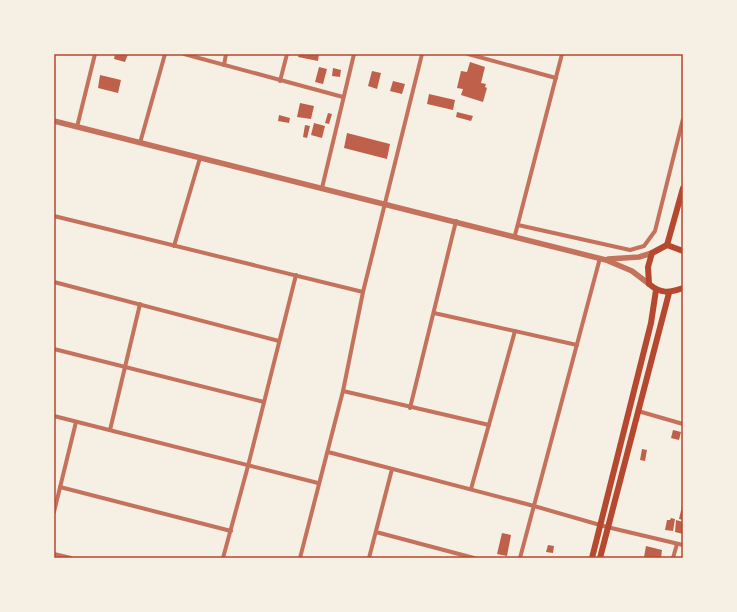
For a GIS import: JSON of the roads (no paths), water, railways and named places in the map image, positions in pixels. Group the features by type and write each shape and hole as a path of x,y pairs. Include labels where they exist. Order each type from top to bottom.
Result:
{"main road":[{"path":"667,245 683,188"},
{"path":"683,248 667,245 652,253 648,267 649,284 656,290 669,294 683,288"},
{"path":"592,558 651,323 656,290"},
{"path":"600,558 669,294"}],"street":[{"path":"77,127 96,54"},
{"path":"140,143 165,54"},
{"path":"184,54 343,97"},
{"path":"224,64 226,54"},
{"path":"280,81 287,54"},
{"path":"322,188 354,54"},
{"path":"300,558 318,483 328,452 343,390 363,292 422,54"},
{"path":"468,54 556,78"},
{"path":"515,236 562,54"},
{"path":"518,225 630,250 644,246 654,231 683,119"},
{"path":"54,121 600,258 632,271 649,284"},
{"path":"174,246 200,158"},
{"path":"54,216 363,292"},
{"path":"410,408 456,221"},
{"path":"606,260 652,253"},
{"path":"520,558 600,258"},
{"path":"223,558 248,466 296,275"},
{"path":"54,282 279,341"},
{"path":"110,430 140,304"},
{"path":"434,313 578,345"},
{"path":"471,489 515,331"},
{"path":"54,349 264,402"},
{"path":"343,390 410,408 489,425"},
{"path":"638,412 683,424"},
{"path":"54,416 318,483"},
{"path":"54,512 76,422"},
{"path":"328,452 683,546"},
{"path":"369,558 392,469"},
{"path":"60,487 231,531"},
{"path":"376,532 474,558"},
{"path":"673,558 677,544"},
{"path":"54,554 71,558"}]}
